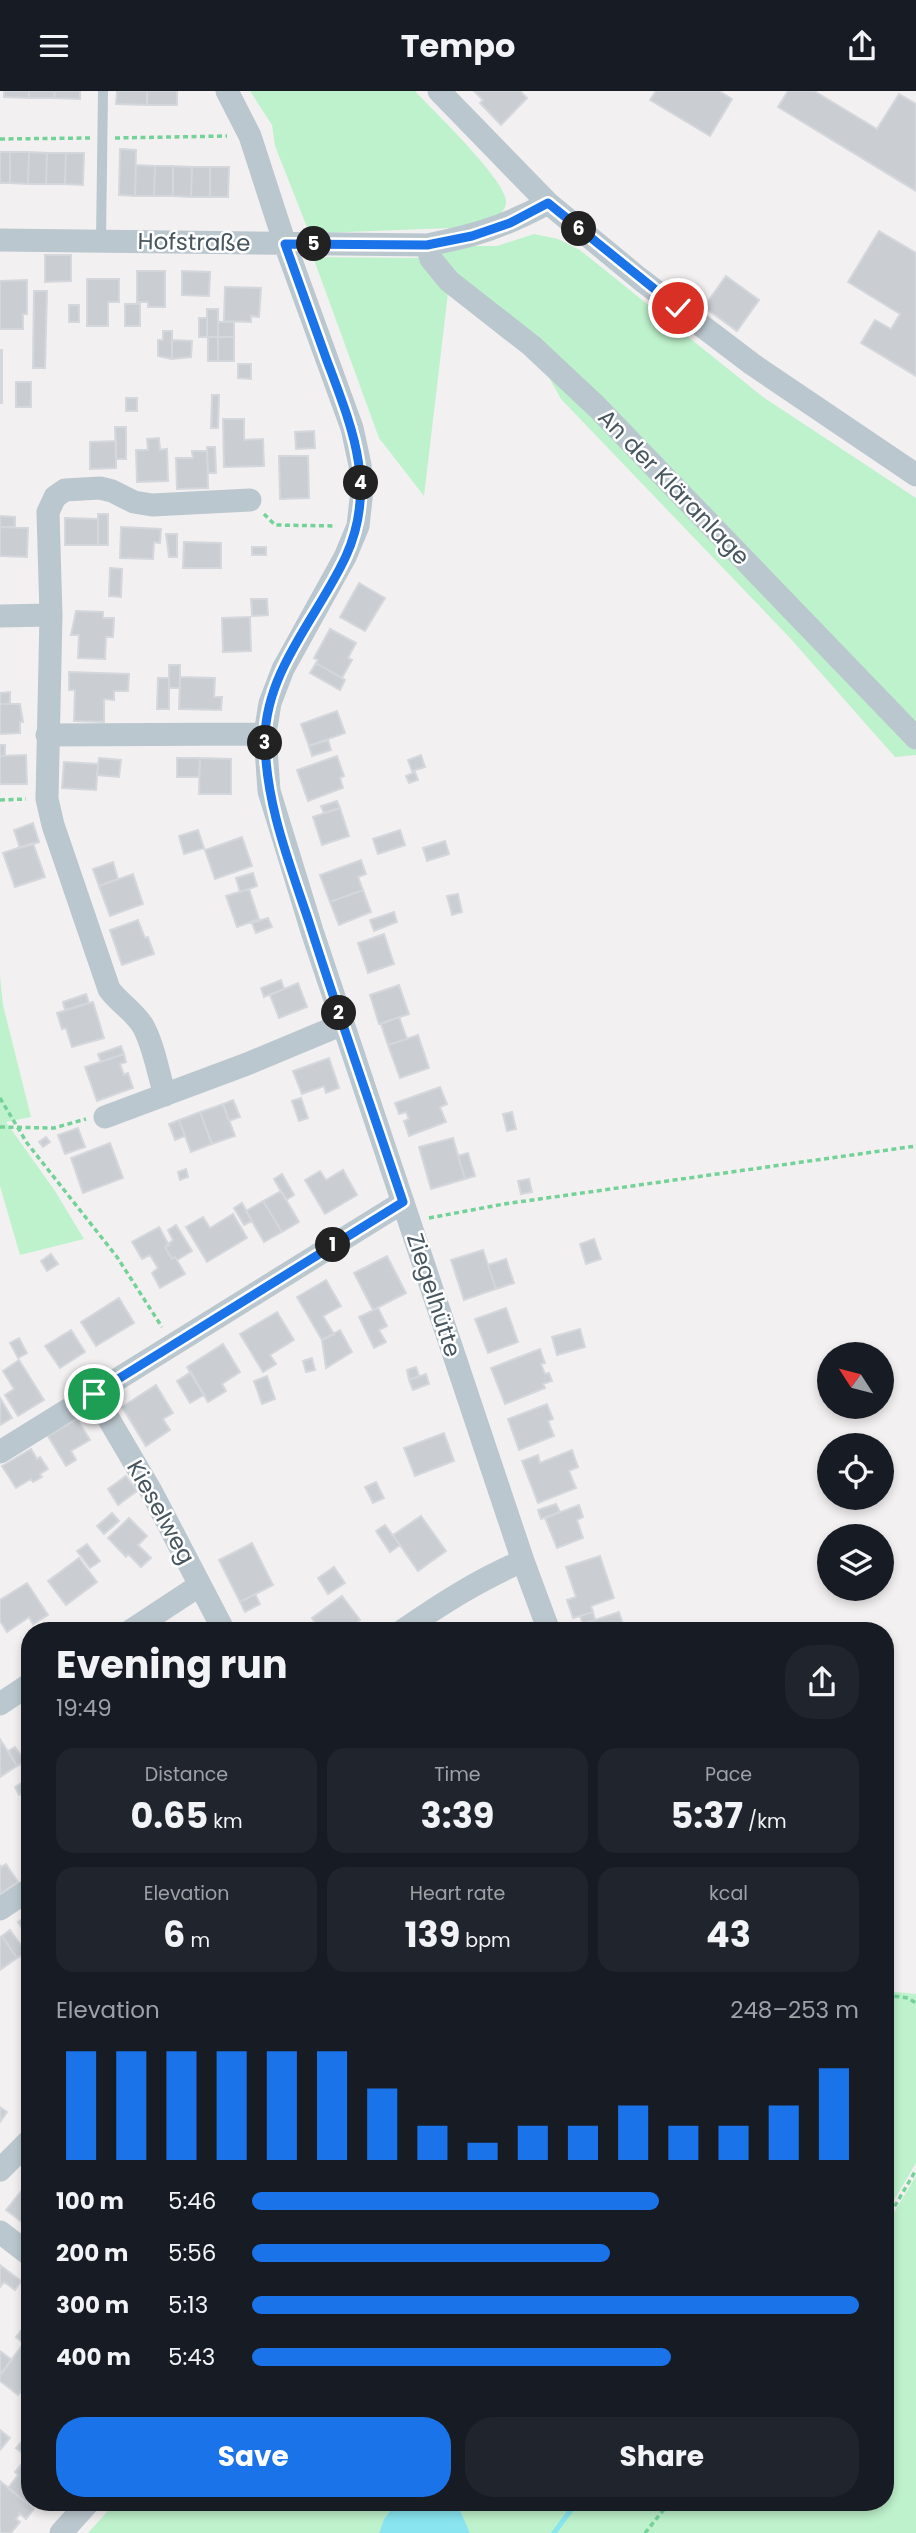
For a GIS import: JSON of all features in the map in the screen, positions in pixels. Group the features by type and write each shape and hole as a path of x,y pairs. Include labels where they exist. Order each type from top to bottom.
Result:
{"street":[{"name":"Ziegelhütte","path":"227,91 250,136 285,244 352,428 362,490 358,526 345,557 283,669 270,703 265,734 269,791 343,1024 546,1622"},
{"path":"439,91 548,203 640,279 752,364 916,475"},
{"name":"Hofstraße","path":"0,240 427,245 472,236 510,223 548,203"},
{"name":"An der Kläranlage","path":"427,245 431,259 449,281 531,347 597,407 916,738"},
{"path":"165,1095 144,1027 109,989 61,849 47,799 51,615 48,512 55,497 65,490 100,488 134,502 152,505 250,500"},
{"path":"0,617 51,615"},
{"path":"47,735 265,734"},
{"path":"105,1117 343,1024"},
{"path":"0,1452 174,1344 407,1213"},
{"name":"Kieselweg","path":"94,1394 151,1491 219,1622"},
{"path":"416,1622 464,1590 523,1561"},
{"path":"144,1622 200,1585"},
{"path":"0,1704 21,1690"},
{"path":"0,1909 21,1895"},
{"path":"0,2170 21,2149"},
{"path":"0,2232 21,2248"},
{"path":"61,2533 81,2511"}],"lane":[{"path":"101,241 103,91"}],"path":[{"path":"0,139 250,136"},
{"path":"250,500 275,525 358,526"},
{"path":"0,800 47,799"},
{"path":"0,1098 16,1127 117,1257 174,1344"},
{"path":"0,1127 54,1128 95,1117 105,1117"},
{"path":"407,1213 431,1217 504,1204 916,1146"},
{"path":"894,1996 908,1998 916,2003"},
{"path":"894,2208 916,2171"},
{"path":"645,2533 663,2511"}],"green space":[{"path":"250,91 415,91 484,164 504,194 504,209 494,219 477,227 321,233 307,227 275,146 272,125"},
{"path":"534,234 558,239 580,250 763,397 916,498 916,755 895,757 790,638 561,399 543,367 448,293 424,496 379,438 313,257 417,258 472,246 497,246"},
{"path":"0,976 3,1005 31,1117 6,1122 55,1191 84,1239 20,1255 0,1186"},
{"path":"894,1992 916,1994 916,2163 894,2200"},
{"path":"916,2176 916,2533 470,2533 460,2511 894,2511 894,2213"},
{"path":"108,2511 390,2511 379,2533 88,2533"}],"water":[{"path":"390,2511 460,2511 470,2533 379,2533"}],"building":[{"path":"4,91 29,91 29,98 4,97"},
{"path":"29,91 55,91 54,98 29,98"},
{"path":"55,91 80,91 80,99 54,98"},
{"path":"117,91 147,91 147,105 116,104"},
{"path":"147,91 177,91 177,105 147,105"},
{"path":"474,91 520,91 527,98 501,125 480,103 483,100"},
{"path":"656,91 719,91 732,99 710,136 650,100"},
{"path":"788,91 814,91 877,129 899,94 916,104 916,191 778,107"},
{"path":"120,149 136,150 135,196 119,195"},
{"path":"0,152 10,152 10,183 0,183"},
{"path":"10,152 29,152 28,184 10,183"},
{"path":"29,152 47,153 46,184 28,184"},
{"path":"47,153 66,153 65,184 46,184"},
{"path":"66,153 84,153 83,185 65,184"},
{"path":"136,165 155,166 154,196 135,196"},
{"path":"155,166 173,166 173,196 154,196"},
{"path":"173,166 192,167 191,197 173,196"},
{"path":"192,167 210,167 210,197 191,197"},
{"path":"210,167 229,167 228,197 210,197"},
{"path":"879,231 916,253 916,376 861,343 875,320 891,329 900,314 848,282"},
{"path":"45,255 71,255 71,281 45,282"},
{"path":"137,271 165,271 165,307 148,307 148,302 137,302"},
{"path":"182,271 210,272 209,296 182,295"},
{"path":"726,276 759,300 737,331 704,307"},
{"path":"87,279 119,279 119,302 108,302 108,326 87,326"},
{"path":"27,280 27,314 23,314 23,329 0,329 0,281"},
{"path":"225,287 261,288 259,317 251,316 251,322 224,321"},
{"path":"34,291 47,291 45,368 33,368"},
{"path":"125,304 140,304 140,326 125,326"},
{"path":"69,305 79,305 79,322 69,322"},
{"path":"207,309 218,309 218,337 207,337"},
{"path":"199,318 207,318 207,337 199,337"},
{"path":"218,322 234,322 234,337 218,337"},
{"path":"163,331 172,331 172,359 158,356 158,340 163,340"},
{"path":"208,337 218,337 218,361 208,361"},
{"path":"218,337 234,337 234,361 218,361"},
{"path":"172,340 192,341 191,357 172,359"},
{"path":"2,350 2,403 0,403"},
{"path":"238,364 251,364 251,379 238,378"},
{"path":"16,382 31,382 31,407 16,407"},
{"path":"212,395 219,395 218,428 211,428"},
{"path":"126,398 137,398 137,411 126,411"},
{"path":"223,419 244,419 244,440 263,439 264,466 224,467"},
{"path":"115,427 126,427 126,459 116,459"},
{"path":"314,431 315,448 296,449 295,432"},
{"path":"159,438 160,450 167,449 168,481 137,482 136,450 148,450 147,439"},
{"path":"116,441 116,468 90,469 90,442"},
{"path":"207,447 215,447 216,473 208,473"},
{"path":"192,451 207,451 208,488 177,489 176,458 193,458"},
{"path":"279,456 308,456 309,498 280,499"},
{"path":"98,514 108,514 108,545 98,545"},
{"path":"0,516 15,517 15,527 0,527"},
{"path":"65,518 98,519 98,545 65,545"},
{"path":"0,527 28,528 27,557 0,556"},
{"path":"121,527 161,529 160,543 154,542 153,559 120,558"},
{"path":"166,534 177,534 177,557 169,557"},
{"path":"184,542 221,543 221,568 183,568"},
{"path":"252,547 266,547 266,555 252,555"},
{"path":"110,568 122,569 121,597 109,596"},
{"path":"359,583 385,598 365,631 340,617"},
{"path":"251,599 267,599 268,615 252,616"},
{"path":"76,611 103,612 103,618 114,618 113,637 106,637 105,659 78,658 79,635 71,635"},
{"path":"250,617 251,651 223,652 222,618"},
{"path":"330,629 356,643 348,658 352,660 342,678 316,663 318,660 314,658"},
{"path":"316,663 345,680 340,690 310,673"},
{"path":"169,665 180,665 180,688 169,688"},
{"path":"69,672 129,674 128,691 114,691 114,700 104,699 104,722 74,721 75,690 69,690"},
{"path":"180,677 215,678 214,697 222,697 221,710 179,709"},
{"path":"158,678 169,678 169,709 157,709"},
{"path":"10,692 10,704 0,704 0,693"},
{"path":"0,704 20,704 23,722 20,722 20,733 0,734"},
{"path":"337,711 345,733 309,746 301,724"},
{"path":"328,740 331,750 312,756 309,746"},
{"path":"0,745 5,745 5,756 0,756"},
{"path":"26,755 27,784 0,784 0,756"},
{"path":"421,755 425,767 412,771 408,760"},
{"path":"337,756 344,776 340,778 343,788 308,801 297,770"},
{"path":"99,758 121,760 119,777 97,775"},
{"path":"177,758 200,758 199,777 177,777"},
{"path":"200,758 231,759 231,794 199,794"},
{"path":"64,762 98,764 96,790 62,788"},
{"path":"415,772 418,780 409,783 406,776"},
{"path":"337,801 340,808 324,813 321,806"},
{"path":"340,808 349,836 322,845 313,817"},
{"path":"33,823 39,842 20,848 14,830"},
{"path":"198,830 204,848 184,854 179,836"},
{"path":"400,830 405,845 378,854 373,839"},
{"path":"242,837 252,866 215,879 205,850"},
{"path":"445,841 449,854 427,861 423,848"},
{"path":"33,843 45,877 15,887 3,853"},
{"path":"361,860 366,874 358,877 363,890 330,902 320,875"},
{"path":"113,862 118,879 99,886 93,869"},
{"path":"253,873 257,886 240,892 236,878"},
{"path":"133,874 143,904 110,916 99,886"},
{"path":"249,889 259,919 237,927 226,896"},
{"path":"363,890 371,912 339,925 330,902"},
{"path":"458,894 462,912 452,915 447,896"},
{"path":"394,912 397,922 374,931 370,920"},
{"path":"268,918 272,927 256,933 252,923"},
{"path":"138,920 154,954 122,965 110,930"},
{"path":"384,934 394,964 368,973 358,943"},
{"path":"281,980 284,989 264,997 261,988"},
{"path":"298,983 307,1007 279,1018 270,995"},
{"path":"399,985 409,1014 379,1024 370,995"},
{"path":"86,994 89,1003 65,1010 63,1002"},
{"path":"93,1002 104,1038 72,1047 66,1028 62,1029 57,1013"},
{"path":"399,1017 407,1039 388,1045 381,1024"},
{"path":"418,1035 429,1068 400,1078 388,1045"},
{"path":"121,1046 124,1054 101,1062 98,1054"},
{"path":"124,1054 126,1062 120,1064 124,1075 128,1073 133,1088 97,1101 85,1067"},
{"path":"329,1058 339,1088 326,1093 324,1086 302,1094 293,1071"},
{"path":"440,1087 447,1104 440,1107 446,1122 409,1136 404,1121 409,1119 406,1112 399,1114 395,1103"},
{"path":"301,1098 308,1118 299,1121 292,1101"},
{"path":"233,1100 240,1117 229,1121 223,1104"},
{"path":"223,1104 235,1136 212,1144 200,1112"},
{"path":"200,1112 212,1144 191,1152 179,1120"},
{"path":"512,1112 516,1129 507,1131 503,1114"},
{"path":"179,1120 185,1136 175,1140 169,1124"},
{"path":"78,1128 85,1147 65,1154 58,1135"},
{"path":"46,1137 50,1142 43,1147 39,1142"},
{"path":"453,1138 465,1179 431,1189 419,1147"},
{"path":"110,1143 123,1178 83,1193 71,1158"},
{"path":"468,1153 475,1176 465,1179 458,1156"},
{"path":"186,1169 188,1177 180,1180 178,1172"},
{"path":"343,1170 357,1195 325,1214 305,1180 320,1171 326,1180"},
{"path":"282,1174 294,1195 286,1200 274,1179"},
{"path":"529,1179 532,1192 521,1194 518,1181"},
{"path":"281,1191 299,1222 282,1232 263,1201"},
{"path":"263,1201 282,1232 264,1242 246,1211"},
{"path":"242,1203 252,1221 244,1225 234,1208"},
{"path":"233,1214 247,1238 207,1262 186,1227 203,1217 210,1228"},
{"path":"176,1225 192,1251 177,1260 175,1257 172,1259 165,1247 173,1240 168,1230"},
{"path":"159,1227 169,1245 165,1247 185,1274 160,1288 152,1273 158,1268 150,1255 142,1259 132,1242"},
{"path":"594,1239 601,1259 586,1264 580,1244"},
{"path":"483,1250 496,1289 464,1300 451,1260"},
{"path":"51,1254 58,1264 47,1271 41,1261"},
{"path":"387,1256 406,1293 373,1310 354,1273"},
{"path":"506,1259 514,1283 496,1289 488,1265"},
{"path":"326,1280 341,1306 323,1316 334,1334 322,1340 297,1297"},
{"path":"119,1298 134,1323 96,1346 81,1322"},
{"path":"378,1308 387,1326 379,1330 386,1342 374,1348 359,1317"},
{"path":"506,1308 518,1342 488,1353 475,1319"},
{"path":"277,1312 294,1340 270,1355 276,1364 263,1372 240,1334"},
{"path":"580,1329 585,1347 557,1355 552,1337"},
{"path":"71,1330 85,1352 60,1368 45,1346"},
{"path":"340,1330 352,1352 326,1368 322,1340"},
{"path":"19,1338 27,1353 18,1358 10,1343"},
{"path":"223,1344 240,1372 222,1384 226,1391 208,1402 187,1367"},
{"path":"540,1349 545,1363 541,1364 552,1381 543,1384 545,1388 505,1404 491,1368"},
{"path":"312,1358 315,1370 306,1372 303,1361"},
{"path":"19,1360 44,1400 18,1416 5,1395 14,1389 3,1371"},
{"path":"416,1367 419,1376 409,1380 407,1370"},
{"path":"191,1372 204,1395 190,1403 177,1381"},
{"path":"426,1374 429,1384 413,1390 409,1380"},
{"path":"267,1376 275,1399 262,1404 254,1381"},
{"path":"156,1385 173,1413 163,1419 170,1430 146,1446 122,1407"},
{"path":"0,1398 12,1418 0,1425"},
{"path":"547,1404 553,1419 548,1421 554,1436 519,1450 508,1419"},
{"path":"77,1419 90,1440 71,1451 76,1460 66,1466 48,1436"},
{"path":"444,1433 454,1461 415,1476 404,1448"},
{"path":"31,1449 48,1469 40,1474 42,1477 33,1482 31,1479 16,1488 2,1466"},
{"path":"572,1450 578,1467 569,1471 576,1488 538,1503 522,1461 538,1455 540,1463"},
{"path":"126,1476 137,1491 118,1505 108,1489"},
{"path":"376,1482 384,1498 373,1503 365,1487"},
{"path":"556,1504 560,1512 541,1519 538,1510"},
{"path":"579,1505 583,1517 577,1520 583,1538 557,1548 545,1518"},
{"path":"112,1513 119,1521 104,1534 97,1526"},
{"path":"421,1516 446,1551 418,1571 393,1535"},
{"path":"129,1518 147,1536 138,1545 151,1558 141,1567 128,1554 126,1557 108,1538"},
{"path":"385,1525 400,1545 390,1552 376,1531"},
{"path":"252,1543 273,1585 240,1602 219,1560"},
{"path":"87,1544 100,1561 90,1568 77,1551"},
{"path":"600,1556 614,1598 591,1606 593,1612 573,1618 567,1600 576,1597 566,1567"},
{"path":"79,1558 97,1582 66,1605 48,1581"},
{"path":"334,1567 345,1583 328,1594 318,1578"},
{"path":"27,1583 48,1615 36,1622 32,1622 29,1617 7,1632 0,1621 0,1600"},
{"path":"255,1594 260,1604 245,1612 240,1602"},
{"path":"342,1596 360,1620 315,1622 312,1618"},
{"path":"593,1612 595,1620 582,1622 580,1616"},
{"path":"619,1612 622,1622 589,1622"},
{"path":"0,1739 17,1766 0,1777"},
{"path":"15,1747 21,1755 21,1764 17,1766 8,1751"},
{"path":"21,1783 21,1794 19,1795 15,1787"},
{"path":"6,1864 18,1882 0,1894 0,1865 1,1867"},
{"path":"10,1930 21,1945 21,1955 17,1958 2,1936"},
{"path":"2,1936 17,1958 0,1970 0,1937"},
{"path":"0,2107 7,2112 0,2122"},
{"path":"21,2191 21,2221 6,2210"},
{"path":"0,2265 21,2281 15,2290 4,2282 0,2287"},
{"path":"21,2347 21,2392 18,2395 0,2381 0,2375"},
{"path":"0,2351 12,2360 0,2375"},
{"path":"0,2430 10,2438 0,2450"},
{"path":"21,2465 21,2498 8,2488 18,2475 15,2472"},
{"path":"0,2481 21,2498 21,2511 32,2511 26,2519 20,2514 16,2519 20,2522 11,2533 0,2533"}],"waterway":[{"path":"554,2533 570,2511"}],"route":[{"path":"94,1394 403,1202 312,931 269,791 265,734 270,703 283,669 345,557 358,526 362,490 352,428 285,244 427,245 472,236 510,223 548,203 678,308"}]}
